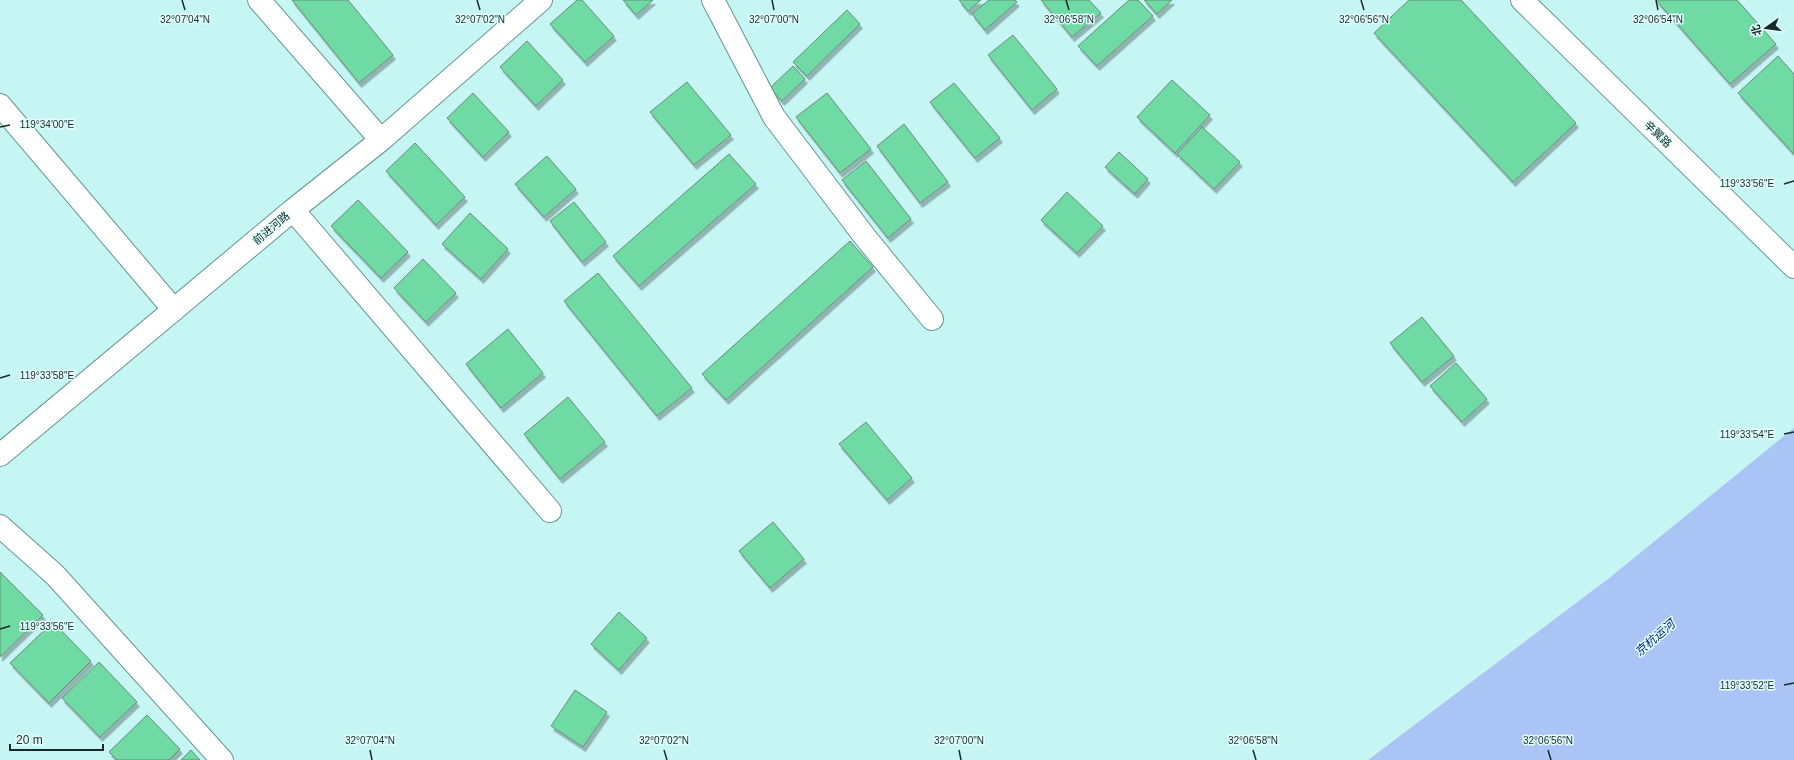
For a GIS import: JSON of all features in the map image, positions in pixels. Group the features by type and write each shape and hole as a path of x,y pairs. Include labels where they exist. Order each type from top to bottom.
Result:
{"street":[{"path":"259,0 381,140"},
{"name":"前进河路","path":"0,455 293,210 381,140 541,0"},
{"path":"713,0 774,117 865,237 932,319"},
{"name":"辛翼路","path":"1522,0 1794,268"},
{"path":"0,105 174,310"},
{"path":"293,210 550,511"},
{"path":"0,526 55,575 222,760"}],"water":[{"name":"京杭运河","path":"1794,428 1794,760 1368,760 1608,579"}],"building":[{"path":"292,0 348,0 393,55 359,83"},
{"path":"577,0 582,0 614,36 585,62 550,24"},
{"path":"623,0 653,0 636,15"},
{"path":"959,0 981,0 968,11"},
{"path":"989,0 1015,0 1017,2 985,30 972,14"},
{"path":"1041,0 1089,0 1101,13 1072,37"},
{"path":"1129,0 1138,0 1153,16 1097,66 1078,46"},
{"path":"1144,0 1172,0 1157,14"},
{"path":"1409,0 1461,0 1576,123 1513,182 1374,33"},
{"path":"1656,0 1737,0 1776,44 1730,84"},
{"path":"847,10 860,24 807,76 793,62"},
{"path":"1013,35 1057,89 1032,110 988,55"},
{"path":"527,41 563,80 536,106 500,67"},
{"path":"1778,56 1794,74 1794,154 1738,93"},
{"path":"793,66 805,79 782,101 770,88"},
{"path":"1172,80 1210,115 1175,153 1137,117"},
{"path":"687,82 731,135 694,165 650,112"},
{"path":"954,83 1000,138 975,158 930,102"},
{"path":"473,93 509,132 483,157 447,118"},
{"path":"827,93 871,149 840,173 796,117"},
{"path":"904,124 948,182 920,203 877,146"},
{"path":"1202,127 1240,162 1214,189 1177,154"},
{"path":"415,143 465,197 436,225 386,171"},
{"path":"1119,152 1148,179 1135,194 1105,167"},
{"path":"729,154 756,184 639,286 613,256"},
{"path":"547,156 576,189 544,217 515,184"},
{"path":"866,161 911,219 888,238 842,180"},
{"path":"1067,192 1103,226 1077,253 1041,220"},
{"path":"358,200 408,252 381,278 331,226"},
{"path":"574,202 606,242 582,262 550,221"},
{"path":"470,213 508,249 481,279 442,244"},
{"path":"850,241 873,267 726,400 702,374"},
{"path":"423,259 456,293 426,322 394,288"},
{"path":"598,273 692,388 657,416 564,301"},
{"path":"1422,317 1454,356 1422,382 1390,343"},
{"path":"508,329 543,373 501,408 466,364"},
{"path":"1456,363 1487,399 1462,422 1430,386"},
{"path":"568,397 605,442 560,479 524,434"},
{"path":"866,422 912,478 887,500 839,444"},
{"path":"773,522 804,559 770,588 739,551"},
{"path":"0,572 43,615 0,657"},
{"path":"619,612 647,638 619,670 591,644"},
{"path":"53,622 91,661 49,703 10,663"},
{"path":"99,662 137,702 100,737 62,698"},
{"path":"575,690 607,712 583,747 551,726"},
{"path":"147,715 180,749 169,760 117,760 109,752"},
{"path":"191,750 200,760 181,760"}]}
